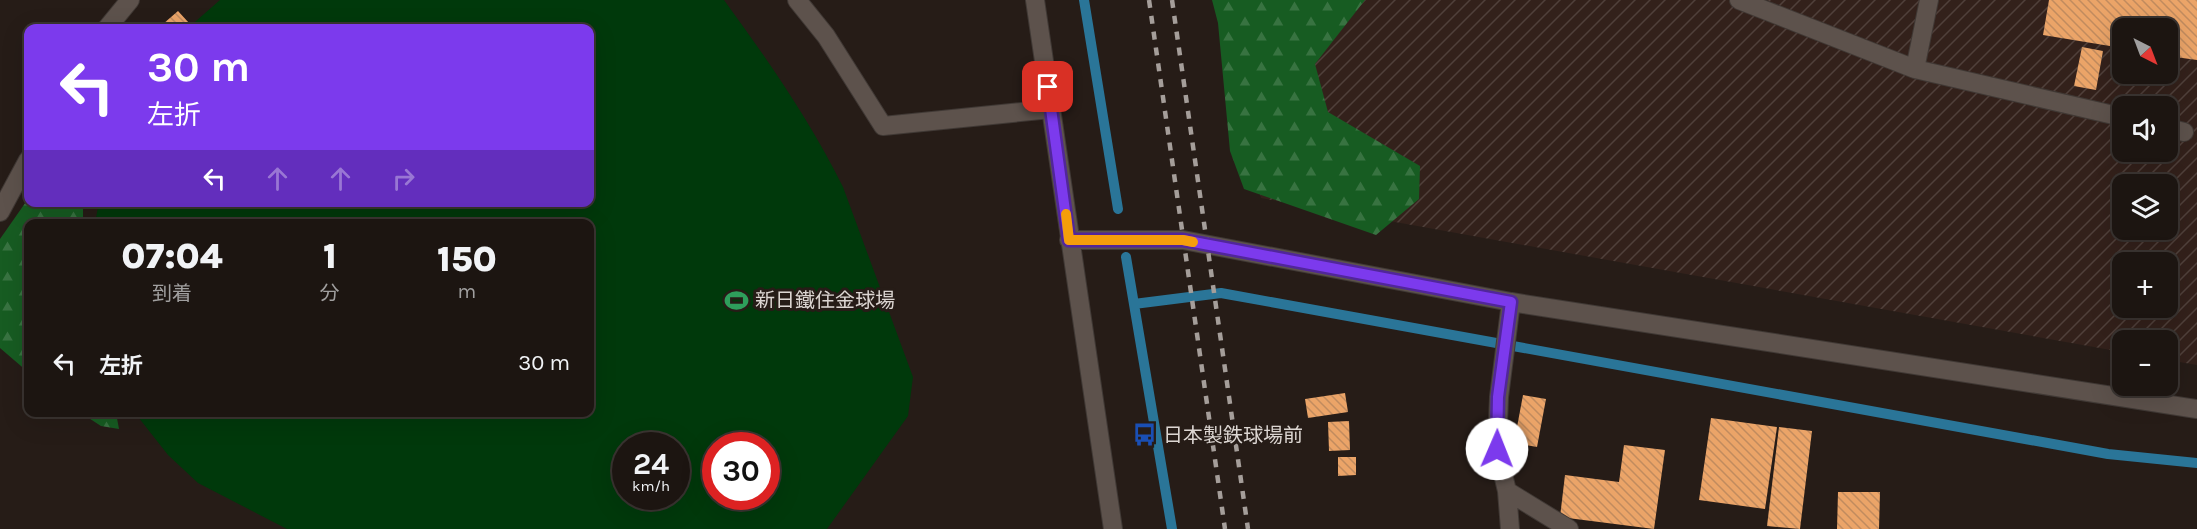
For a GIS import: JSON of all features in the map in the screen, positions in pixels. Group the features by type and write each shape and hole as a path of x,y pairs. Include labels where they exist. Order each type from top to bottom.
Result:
{"street":[{"path":"109,24 130,0"},
{"path":"797,0 826,36 883,126 1051,109"},
{"path":"1035,0 1113,529"},
{"path":"1739,0 1915,69 2112,115"},
{"path":"1915,69 1929,0"},
{"path":"0,212 24,167"},
{"path":"1069,240 1183,240 1511,302 2197,409"},
{"path":"1510,529 1507,491 1497,449 1498,397 1511,302"},
{"path":"1507,491 1569,529"}],"shaded area":[{"path":"1233,0 2197,0 2197,365 2178,362 2178,330 2112,330 2112,350 1261,198"}],"green space":[{"name":"新日鐵住金球場","path":"220,0 724,0 788,91 843,187 913,377 908,416 827,529 287,529 198,483 168,455 138,417 594,417 594,219 96,219 98,207 594,207 594,24 193,24"},
{"path":"1212,0 1365,0 1315,64 1328,112 1420,166 1419,199 1376,235 1244,189 1230,151 1218,23"},
{"path":"24,205 24,207 83,207 83,219 24,219 24,369 0,348 0,239"},
{"path":"87,417 117,417 119,429 101,426"}],"building":[{"path":"2049,0 2197,0 2197,60 2178,57 2178,18 2112,18 2112,46 2043,35"},
{"path":"178,11 189,23 188,24 163,24"},
{"path":"2082,47 2103,51 2096,90 2074,86"},
{"path":"1345,393 1348,412 1308,418 1305,399"},
{"path":"1523,395 1546,399 1537,447 1514,443"},
{"path":"1711,418 1777,427 1765,509 1699,500"},
{"path":"1349,421 1350,450 1329,451 1328,422"},
{"path":"1779,427 1812,431 1800,529 1767,526"},
{"path":"1624,445 1665,450 1654,529 1560,517 1565,475 1619,482"},
{"path":"1338,457 1356,457 1356,475 1338,476"},
{"path":"1838,492 1880,492 1879,529 1837,529"}],"waterway":[{"path":"1084,0 1118,209"},
{"path":"1126,257 1172,529"},
{"path":"1134,304 1221,293 2108,454 2197,463"}],"railway":[{"path":"1149,0 1225,529"},
{"path":"1172,0 1248,529"}],"slow traffic":[{"path":"1066,214 1069,240 1183,240 1193,242"}],"place":[{"name":"新日鐵住金球場","path":"737,300"},
{"name":"日本製鉄球場前","path":"1145,435"}],"route":[{"path":"1048,87 1069,240 1183,240 1511,302 1498,397 1497,449"}]}
